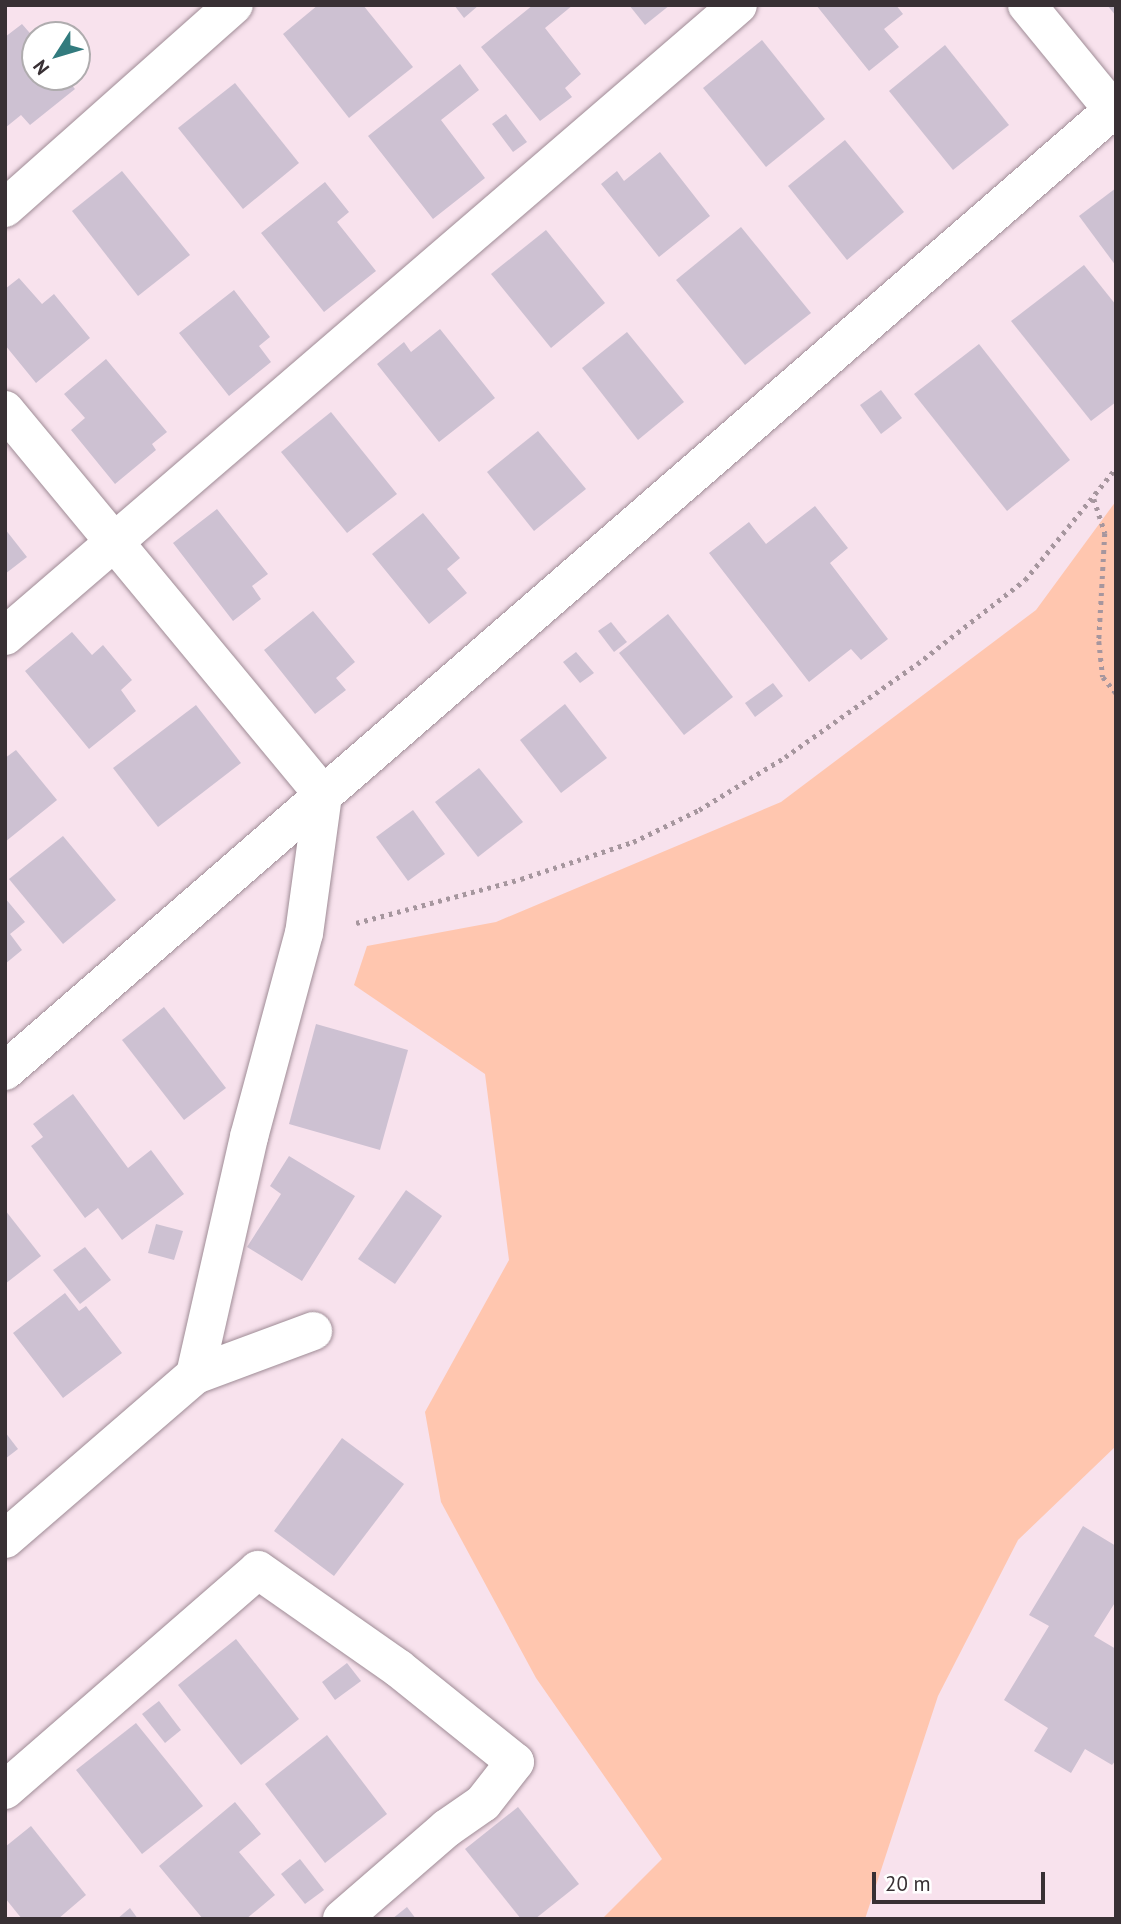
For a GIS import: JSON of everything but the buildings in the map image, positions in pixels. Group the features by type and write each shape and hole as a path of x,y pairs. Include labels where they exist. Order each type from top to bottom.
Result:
{"street":[{"path":"5,208 234,5"},
{"path":"5,636 738,5"},
{"path":"5,1071 1113,110 1027,5"},
{"path":"5,410 323,795 304,933 249,1137 195,1375"},
{"path":"5,1539 195,1375 313,1331"},
{"path":"5,1790 258,1570 398,1668 515,1762 483,1803 447,1828 342,1919"}],"path":[{"path":"304,933 338,927 521,879 633,842 699,810 796,749 917,664 1025,580 1094,499 1116,468"},
{"path":"1094,499 1105,533 1101,653 1103,677 1116,693"}],"shaded area":[{"path":"1116,501 1116,1446 1018,1540 938,1696 865,1919 602,1919 662,1859 536,1678 441,1502 425,1412 509,1260 485,1074 354,985 367,946 496,922 781,802 1036,610"}]}
